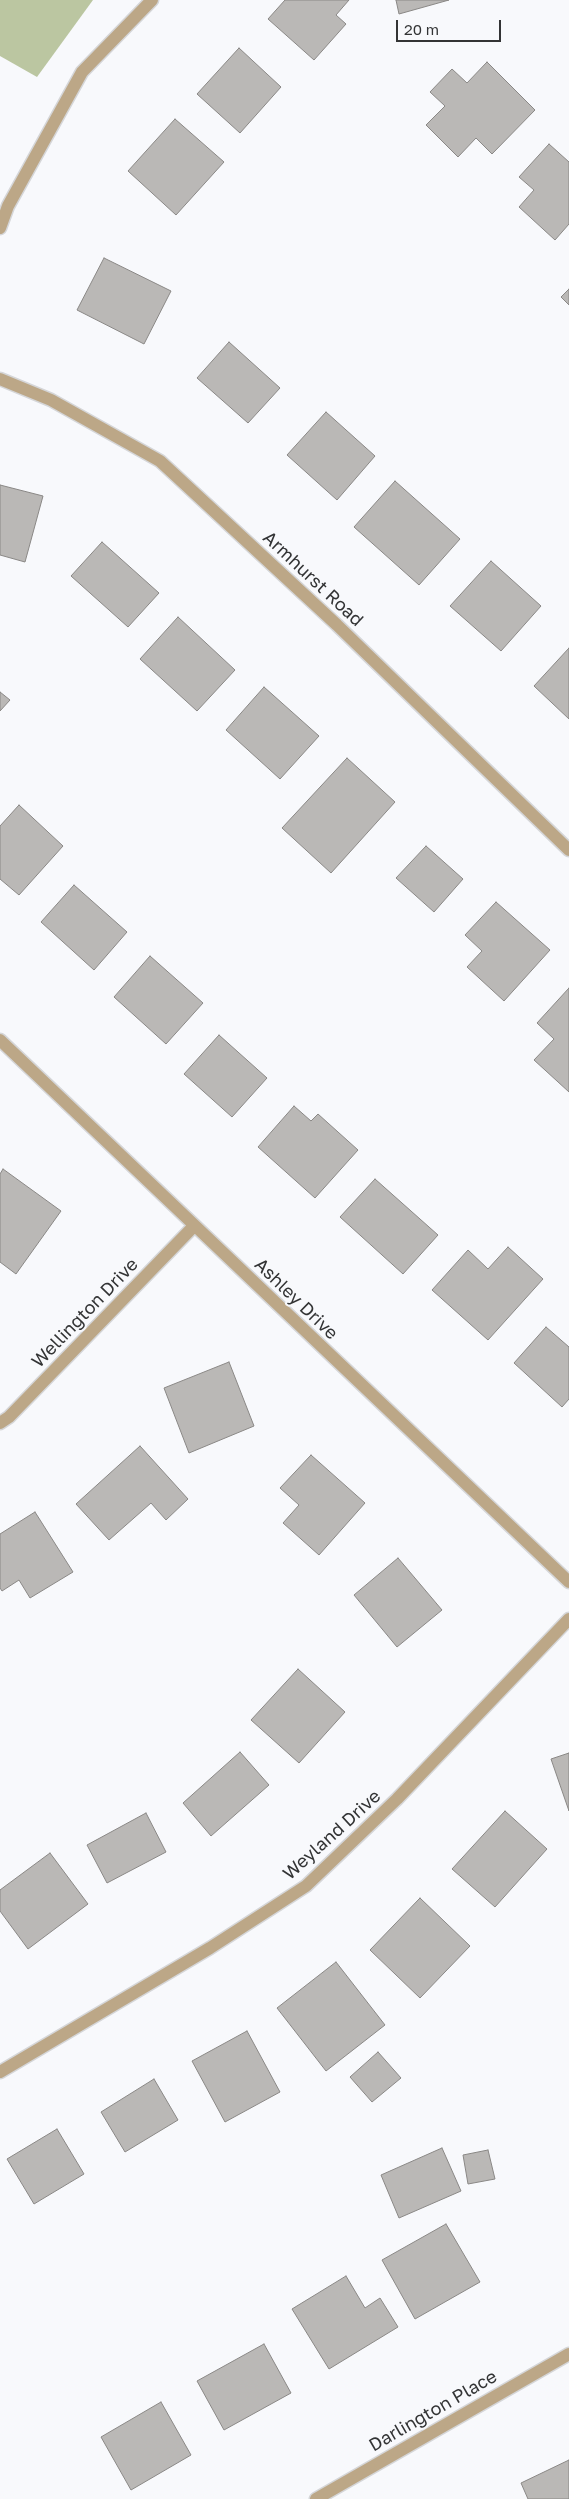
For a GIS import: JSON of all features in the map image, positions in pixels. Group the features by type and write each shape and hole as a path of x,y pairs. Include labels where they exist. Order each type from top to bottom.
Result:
{"street":[{"path":"0,228 8,206 82,72 152,0"},
{"name":"Armhurst Road","path":"0,379 51,400 160,461 337,625 569,850"},
{"name":"Ashley Drive","path":"0,1040 569,1582"},
{"name":"Wellington Drive","path":"0,1423 9,1418 194,1226"},
{"name":"Weyland Drive","path":"0,2072 210,1948 306,1886 397,1799 569,1619"},
{"name":"Darlington Place","path":"316,2499 569,2354"}],"green space":[{"path":"0,0 93,0 37,77 0,56"}],"building":[{"path":"285,0 349,0 336,15 346,24 314,60 268,19"},
{"path":"396,0 449,0 399,14"},
{"path":"239,48 281,87 240,133 197,94"},
{"path":"487,62 535,110 492,154 476,138 458,157 426,125 445,106 430,92 452,69 467,83"},
{"path":"175,119 224,162 176,215 128,171"},
{"path":"549,144 569,162 569,224 555,240 519,207 534,190 519,177"},
{"path":"104,258 171,291 144,344 77,310"},
{"path":"569,289 569,305 561,297"},
{"path":"229,342 280,388 248,423 197,378"},
{"path":"326,412 375,456 337,500 287,455"},
{"path":"395,481 460,539 419,585 354,527"},
{"path":"0,485 43,496 25,562 0,555"},
{"path":"102,542 159,593 128,627 71,576"},
{"path":"491,561 541,606 501,651 450,606"},
{"path":"178,617 235,670 197,711 140,659"},
{"path":"569,648 569,719 534,686"},
{"path":"264,687 319,736 280,779 226,730"},
{"path":"0,692 10,700 0,711"},
{"path":"347,758 395,802 331,873 282,828"},
{"path":"19,805 63,846 19,895 0,879 0,826"},
{"path":"426,846 463,879 434,912 396,878"},
{"path":"74,885 127,932 94,970 41,922"},
{"path":"496,902 550,950 504,1001 467,967 482,951 465,935"},
{"path":"150,956 203,1003 166,1044 114,997"},
{"path":"569,988 569,1092 534,1060 554,1039 537,1023"},
{"path":"219,1035 267,1078 232,1117 184,1074"},
{"path":"294,1106 311,1121 318,1114 358,1150 315,1198 258,1147"},
{"path":"3,1169 61,1211 16,1274 0,1262 0,1174"},
{"path":"375,1179 438,1235 403,1274 340,1217"},
{"path":"508,1247 543,1279 488,1340 432,1290 468,1250 488,1269"},
{"path":"546,1327 569,1347 569,1399 562,1407 514,1363"},
{"path":"229,1362 254,1426 189,1453 164,1388"},
{"path":"140,1446 188,1499 166,1520 151,1503 109,1540 76,1504"},
{"path":"311,1455 365,1503 319,1555 283,1523 299,1505 280,1488"},
{"path":"35,1512 73,1572 30,1598 19,1580 2,1591 0,1588 0,1534"},
{"path":"398,1558 442,1610 397,1647 354,1595"},
{"path":"298,1669 345,1712 299,1763 251,1720"},
{"path":"240,1752 269,1785 211,1836 183,1803"},
{"path":"569,1753 569,1811 551,1759"},
{"path":"505,1811 547,1849 495,1907 452,1869"},
{"path":"146,1813 166,1852 107,1883 87,1845"},
{"path":"50,1853 88,1904 28,1949 0,1911 0,1890"},
{"path":"420,1898 470,1946 420,1998 370,1950"},
{"path":"336,1962 385,2025 326,2071 277,2008"},
{"path":"247,2031 280,2092 225,2122 192,2061"},
{"path":"378,2052 401,2078 372,2102 350,2077"},
{"path":"154,2079 178,2120 125,2152 101,2112"},
{"path":"57,2129 84,2174 34,2204 7,2159"},
{"path":"442,2148 461,2191 399,2218 381,2175"},
{"path":"488,2150 495,2179 468,2184 463,2155"},
{"path":"446,2224 480,2282 415,2319 382,2260"},
{"path":"346,2276 365,2308 380,2298 398,2327 329,2369 292,2309"},
{"path":"264,2344 291,2393 224,2430 197,2381"},
{"path":"161,2402 191,2455 131,2490 101,2437"},
{"path":"569,2460 569,2499 528,2499 521,2483"}]}
